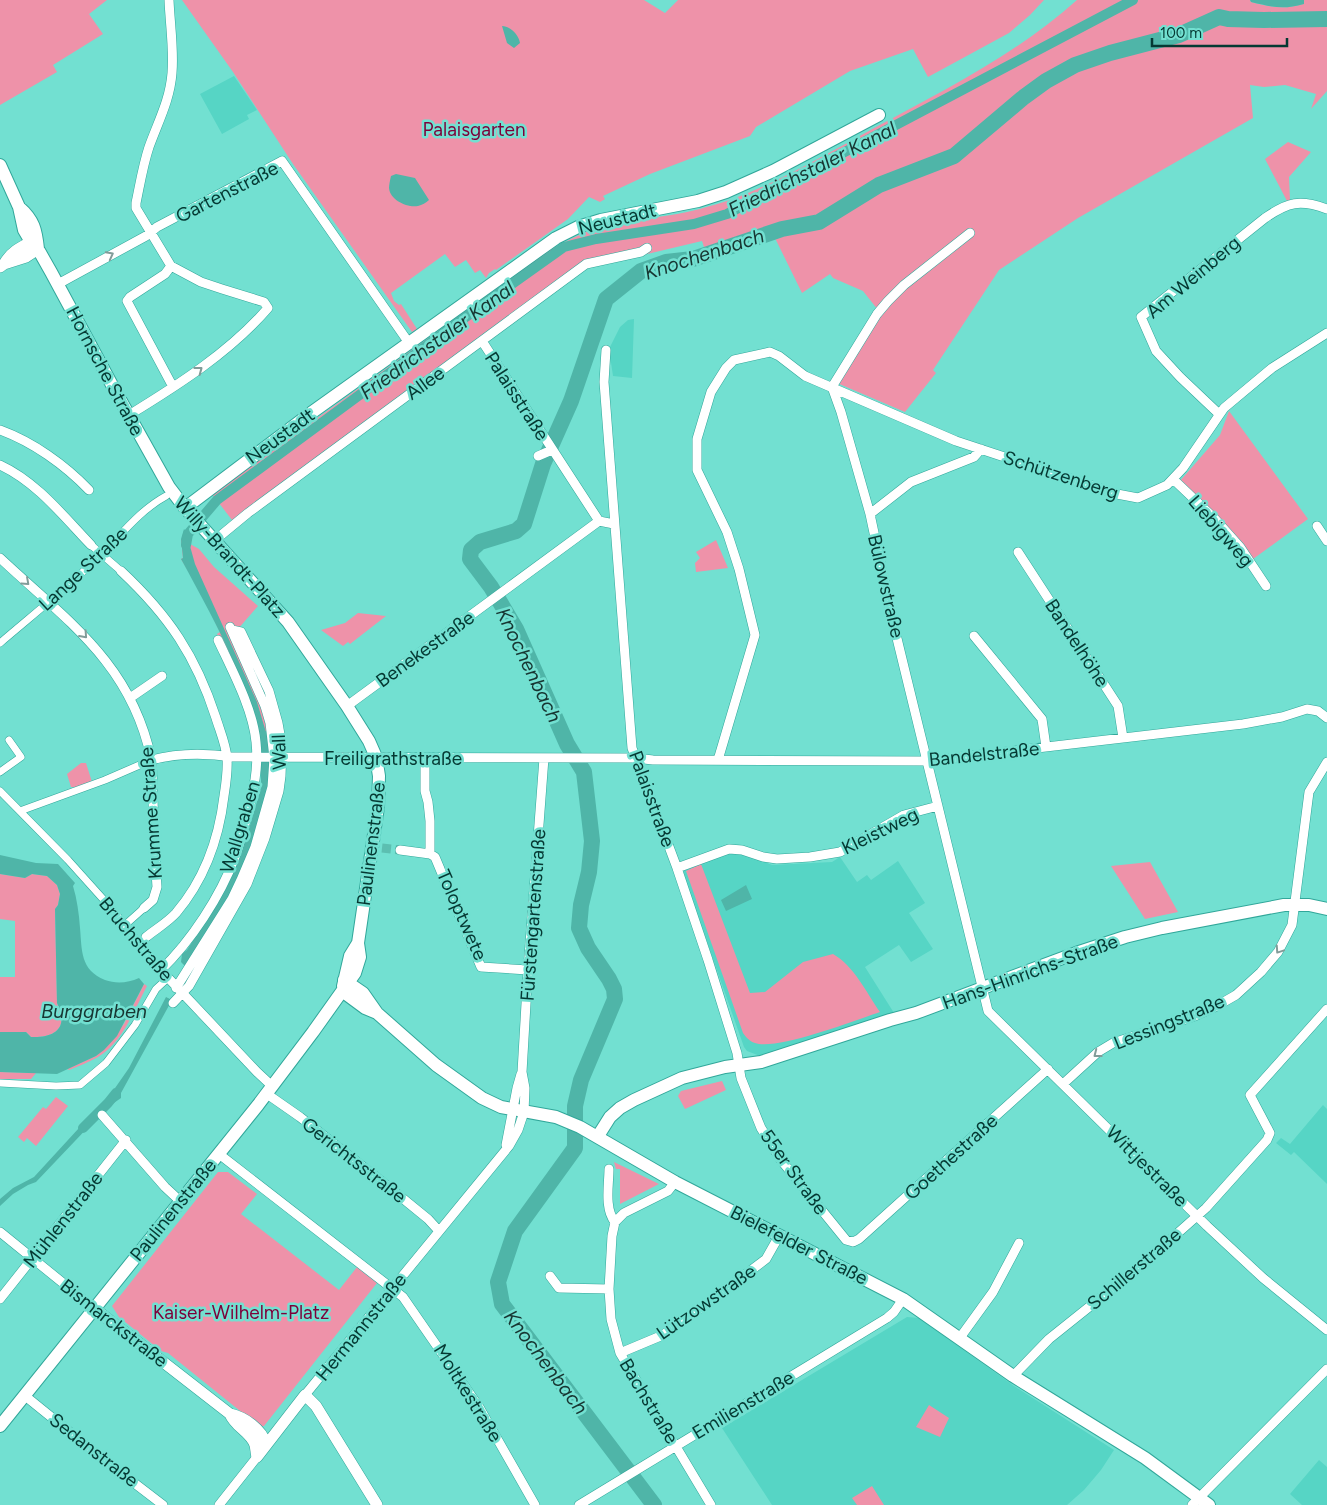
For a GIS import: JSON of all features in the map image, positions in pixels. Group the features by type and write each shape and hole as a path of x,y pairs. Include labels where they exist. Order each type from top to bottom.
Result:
{"main road":[{"name":"Neustadt","path":"193,518 303,419 556,238 571,230 601,220 698,201 726,192 773,171 879,115"},
{"name":"Hornsche Straße","path":"0,165 19,207 28,215 36,230 34,246 58,284 129,415 169,494"},
{"name":"Willy-Brandt-Platz","path":"169,494 288,622"},
{"name":"Paulinenstraße","path":"0,1426 269,1090 357,969 360,957 358,943 378,848 379,776 376,757 347,706 288,622"},
{"name":"Hans-Hinrichs-Straße","path":"598,1136 615,1112 634,1100 682,1078 738,1064 761,1062 788,1054 916,1013 982,990 1076,953 1125,937 1256,910 1295,904 1327,909"},
{"name":"Bielefelder Straße","path":"345,984 366,995 377,1013 440,1068 491,1103 519,1111 544,1114 580,1127 675,1182 903,1299 1013,1376 1146,1458 1201,1502"}],"street":[{"path":"129,415 197,371 258,320 268,308 264,302 201,282 171,266 136,208 149,149 167,103 170,90 173,50 169,0"},
{"name":"Gartenstraße","path":"58,284 146,236 150,231 282,160 409,342"},
{"name":"Am Weinberg","path":"1219,414 1156,351 1141,317 1265,218 1282,207 1296,203 1316,205 1327,209"},
{"path":"832,387 877,314 888,301 904,285 970,233"},
{"path":"2,266 18,261 34,246"},
{"name":"Allee","path":"214,541 248,513 586,264 641,252 647,248"},
{"path":"171,266 165,274 130,297 127,301 173,387"},
{"name":"Schützenberg","path":"718,760 755,635 739,569 727,532 697,470 697,439 711,392 726,368 734,360 770,352 779,356 805,376 956,441 1126,496 1138,498 1167,485 1183,468 1219,414 1272,368 1327,333"},
{"name":"Palaisstraße","path":"482,341 599,521"},
{"name":"Palaisstraße","path":"606,350 604,382 632,748 677,868 708,960 737,1053 738,1064"},
{"name":"Bülowstraße","path":"832,387 870,514 893,622 982,990"},
{"path":"0,430 27,442 79,479 89,490"},
{"path":"870,514 911,482 974,457 981,448"},
{"name":"Palaisstraße","path":"538,456 553,451"},
{"path":"0,465 35,488 101,554 145,594 164,616 194,662 208,692 227,756 228,771 221,820 213,850 199,877 178,910 142,940"},
{"name":"Liebigweg","path":"1173,478 1215,519 1240,547 1266,586"},
{"name":"Lange Straße","path":"0,643 49,602 126,528 157,501 169,494"},
{"path":"599,521 614,524"},
{"name":"Benekestraße","path":"347,706 599,521"},
{"path":"1317,526 1327,541"},
{"name":"Bandelhöhe","path":"1018,552 1118,706 1123,738"},
{"name":"Krumme Straße","path":"0,558 82,632 109,664 130,698 143,730 151,760 157,888 153,900 125,925"},
{"name":"Wall","path":"173,1003 179,991 238,903 244,882 262,846 279,791 276,758 282,746 278,723 268,691 241,632 230,627"},
{"path":"974,636 1042,719 1046,748"},
{"name":"Wallgraben","path":"159,968 183,946 204,916 227,875 236,856 256,785 259,757 251,718 218,640"},
{"path":"130,698 162,676"},
{"name":"Bandelstraße","path":"635,758 653,760 926,761 1243,724 1282,717 1307,709 1318,711 1327,718"},
{"path":"0,772 21,757 9,740"},
{"name":"Freiligrathstraße","path":"151,760 166,756 220,755 276,758 635,758"},
{"name":"Toloptwete","path":"425,758 425,791 430,821 430,854"},
{"name":"Fürstengartenstraße","path":"519,1111 525,1088 522,1072 544,758"},
{"path":"20,812 105,780 151,760"},
{"name":"Lessingstraße","path":"1063,1084 1098,1052 1113,1042 1194,1016 1236,995 1261,972 1278,952 1292,925 1309,792 1327,762"},
{"name":"Bruchstraße","path":"0,791 68,860 125,925 142,940 159,968 256,1072 269,1090"},
{"name":"Kleistweg","path":"677,868 729,849 742,850 763,857 778,859 810,857 840,852 904,815 938,806"},
{"name":"Toloptwete","path":"400,850 430,854 438,861 481,966 528,970"},
{"path":"0,1083 56,1086 80,1085 106,1063 135,1025 156,989 168,978"},
{"name":"Wittjestraße","path":"982,990 988,1011 1197,1216 1263,1278 1327,1330"},
{"name":"Schillerstraße","path":"1013,1376 1049,1339 1144,1263 1197,1216 1261,1146 1270,1133 1250,1095 1327,1009"},
{"name":"55er Straße","path":"738,1064 744,1086 761,1128 770,1144 840,1233 846,1240 853,1242"},
{"name":"Goethestraße","path":"853,1242 859,1239 1048,1070"},
{"name":"Gerichtsstraße","path":"269,1090 440,1230"},
{"name":"Hermannstraße","path":"219,1505 305,1395 512,1141 518,1130 519,1111"},
{"path":"102,1115 126,1140 165,1187 180,1201"},
{"name":"Mühlenstraße","path":"0,1299 126,1140"},
{"name":"Moltkestraße","path":"218,1154 403,1296 479,1407 535,1505"},
{"path":"609,1169 609,1207 615,1222 624,1213 668,1191 675,1182"},
{"name":"Bachstraße","path":"615,1222 612,1230 609,1289 611,1320 620,1353 711,1505"},
{"name":"Bismarckstraße","path":"0,1232 230,1414 239,1416 256,1429 266,1440 266,1444"},
{"name":"Lützowstraße","path":"620,1353 663,1336 713,1300 766,1260 779,1236"},
{"path":"959,1339 993,1292 1019,1244"},
{"path":"550,1276 559,1288 609,1289"},
{"name":"Emilienstraße","path":"579,1505 887,1318 903,1299"},
{"path":"1201,1502 1292,1402 1327,1369"},
{"name":"Sedanstraße","path":"24,1395 163,1505"},
{"path":"305,1395 316,1406 378,1505"},
{"name":"Bismarckstraße","path":"230,1414 233,1422 250,1437 255,1445 257,1457"}],"shaded area":[{"path":"234,76 257,110 247,115 249,119 222,134 200,94"},
{"path":"634,319 632,378 613,376 609,349 620,327 628,320"},
{"path":"733,852 743,853 772,865 832,862 840,857 857,882 867,875 871,880 898,861 925,903 909,913 933,949 911,962 899,945 865,967 894,1013 760,1056 747,1051 682,871"},
{"path":"1323,1105 1327,1109 1327,1184 1294,1152 1291,1155 1276,1143 1281,1138 1290,1144"},
{"path":"907,1317 919,1318 1014,1386 1114,1450 1101,1470 1084,1490 1067,1505 772,1505 722,1428"},
{"path":"1319,1460 1327,1467 1327,1505 1302,1505 1290,1494"}],"green space":[{"path":"0,0 107,0 89,14 103,34 53,65 57,72 0,105"},
{"name":"Palaisgarten","path":"182,0 644,0 665,13 678,0 1044,0 1009,33 928,77 913,49 850,71 756,127 750,136 650,174 603,196 605,199 600,202 589,197 568,219 489,273 486,278 480,270 475,273 466,260 455,267 445,254 391,293 394,301 399,305 401,304 417,329 412,332 293,164 233,72"},
{"path":"1077,0 1250,0 1251,2 1265,5 1283,7 1303,4 1304,0 1327,0 1327,91 1311,109 1316,94 1285,85 1264,87 1250,85 1253,118 1078,218 999,270 933,370 936,373 905,412 837,383 878,310 863,291 833,278 830,274 802,293 774,236 764,242 708,259 702,241 643,255 587,265 232,520 212,494 552,249 604,225 693,211 730,200 767,185 980,70 1030,37"},
{"path":"1288,142 1311,152 1289,177 1290,200 1287,201 1265,159"},
{"path":"1229,411 1308,519 1253,559 1239,539 1180,481 1220,435"},
{"path":"181,539 199,549 214,567 258,606 238,629 266,693 279,749 259,748 229,659 217,634 220,632 198,587 181,559 183,558"},
{"path":"716,540 728,568 696,572 695,563 700,558 696,552"},
{"path":"358,613 386,616 350,644 348,642 343,646 321,630 345,623"},
{"path":"81,763 86,763 92,782 80,787 71,787 67,774"},
{"path":"1150,862 1178,912 1145,919 1111,866"},
{"path":"701,864 750,993 765,992 803,962 833,954 853,972 880,1012 816,1034 780,1043 765,1044 749,1040 743,1033 686,871"},
{"path":"0,874 25,878 32,874 47,876 57,885 60,894 58,905 55,909 57,1003 62,1019 58,1029 53,1033 40,1037 31,1037 26,1032 0,1032 0,977 15,977 15,921 0,919"},
{"path":"144,984 147,986 127,1025 107,1051 88,1062 69,1070 67,1069 96,1056 124,1024"},
{"path":"0,1072 36,1073 31,1079 0,1079"},
{"path":"722,1081 726,1090 685,1109 678,1096 681,1091"},
{"path":"56,1097 68,1106 36,1146 27,1138 24,1142 18,1137 43,1107 46,1109"},
{"path":"614,1162 659,1184 620,1204 620,1169 616,1169"},
{"name":"Kaiser-Wilhelm-Platz","path":"218,1172 228,1172 257,1194 241,1214 339,1290 357,1267 377,1283 264,1426 260,1427 168,1353 161,1351 119,1317 112,1306"},
{"path":"929,1405 949,1418 940,1437 916,1427"},
{"path":"872,1486 884,1505 857,1505 852,1498"}],"water":[{"path":"1250,0 1304,0 1304,4 1278,7 1251,2"},
{"path":"502,26 511,29 518,37 520,43 514,48 507,43"},
{"path":"396,174 415,178 429,200 418,206 409,206 392,196 389,188 391,176"},
{"path":"184,529 191,538 190,546 195,564 257,702 271,749 261,748 255,716 244,685 216,624 181,559 183,558 181,539"},
{"path":"261,766 271,766 270,776 248,853 228,898 186,967 181,962 182,954 187,950 216,905 234,871 246,839 261,788"},
{"name":"Burggraben","path":"0,855 36,863 58,864 75,883 73,886 76,896 82,951 91,971 105,980 113,982 131,981 139,978 144,984 117,1036 104,1050 96,1056 57,1074 0,1072 0,1032 26,1032 31,1037 40,1037 53,1033 58,1029 62,1019 57,1003 55,909 58,905 60,894 57,885 47,876 32,874 25,878 0,874"},
{"path":"746,885 752,899 726,911 721,900"},
{"path":"166,997 172,1000 121,1093 121,1098 111,1105 106,1101 129,1068"},
{"path":"90,1116 94,1121 36,1182 13,1194 0,1206 0,1199 13,1188 34,1177"}],"waterway":[{"name":"Friedrichstaler Kanal","path":"186,545 188,534 217,500 564,247 596,239 694,224 727,214 1133,0"},
{"name":"Knochenbach","path":"654,1505 502,1304 498,1282 515,1231 575,1148 575,1106 581,1080 615,999 614,989 609,979 588,948 579,928 581,905 589,872 592,841 584,772 567,744 516,629 491,587 470,559 471,550 480,542 516,531 524,524 543,464 571,401 606,299 641,271 666,262 693,259 782,229 819,222 879,185 954,156 1024,97 1046,81 1075,65 1110,53 1179,35 1219,17 1264,20 1327,19"},
{"name":"Friedrichstaler Kanal","path":"766,195 768,199"},
{"name":"Friedrichstaler Kanal","path":"264,736 266,779"},
{"path":"83,1128 116,1093"}],"tunnel":[{"path":"382,848 400,850"}]}
